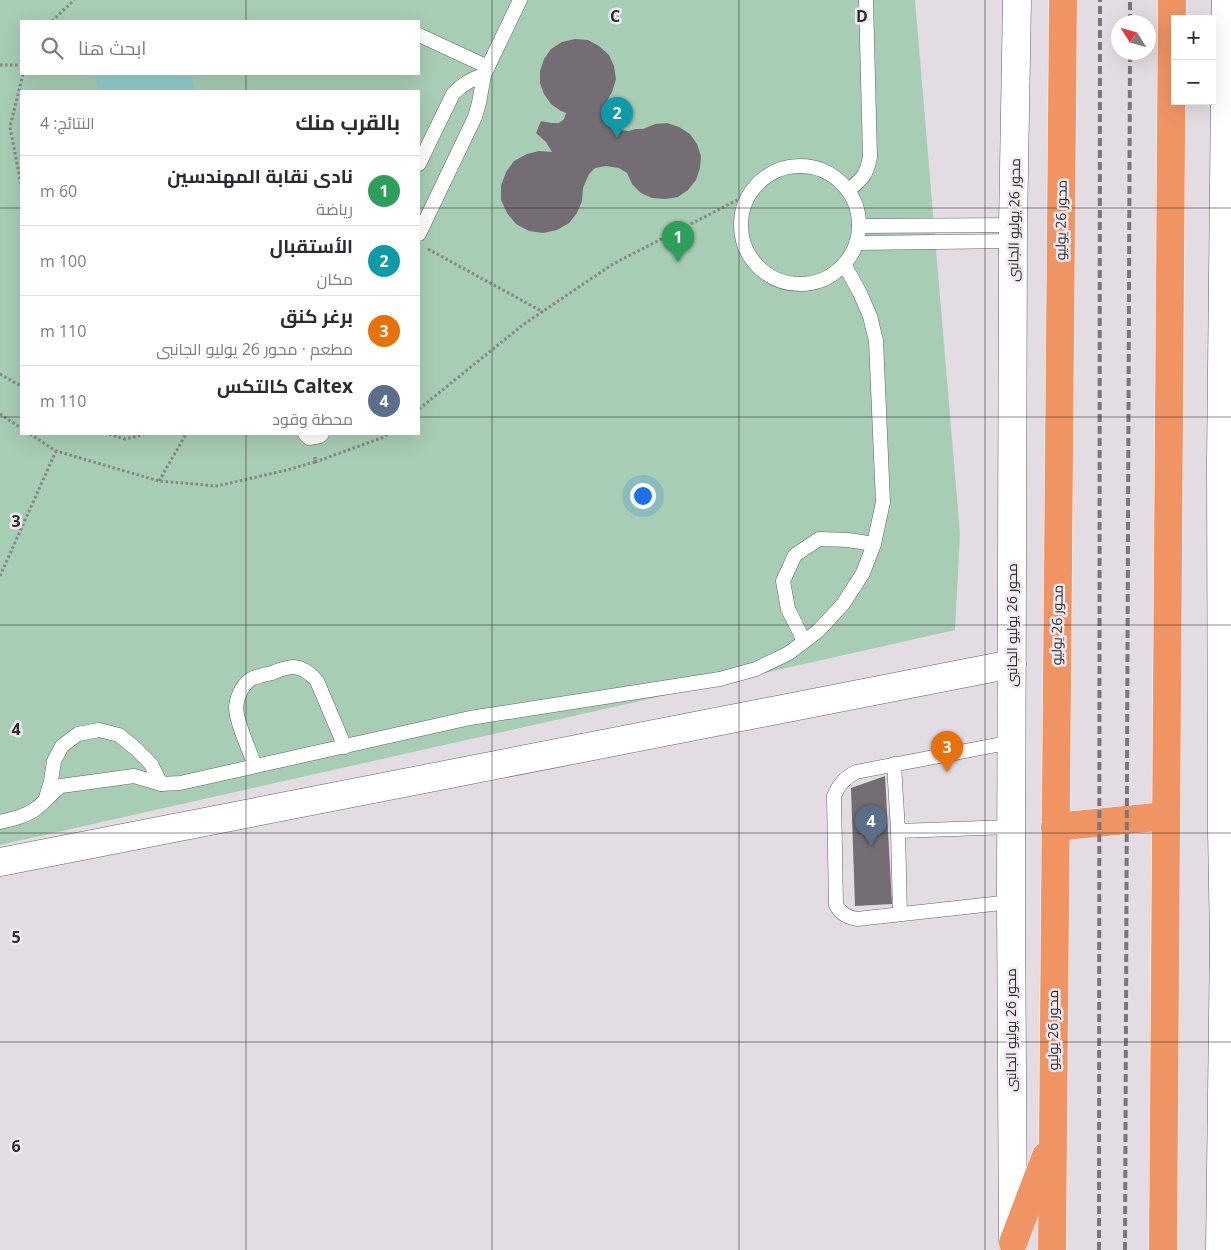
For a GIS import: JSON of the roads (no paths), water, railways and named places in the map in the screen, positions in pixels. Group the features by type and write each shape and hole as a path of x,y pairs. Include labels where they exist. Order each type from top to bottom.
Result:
{"highway":[{"name":"محور 26 يوليو","path":"1052,1250 1062,0"},
{"path":"1163,1250 1172,0"},
{"path":"1055,827 1166,816"},
{"path":"1013,1246 1052,1141"}],"main road":[{"name":"محور 26 يوليو الجانبى","path":"1013,1246 1011,828 1017,0"},
{"path":"1220,1250 1227,940 1226,0"},
{"path":"0,862 1012,664"}],"lane":[{"path":"420,232 475,116 480,103 486,71 520,0"},
{"path":"848,190 858,183 865,174 870,158 866,0"},
{"path":"420,36 486,71"},
{"path":"420,162 453,94 462,85 486,71"},
{"path":"798,166 817,168 834,177 848,190 858,213 859,226 856,243 844,264 829,276 810,283 791,284 772,278 757,266 746,250 741,232 742,212 749,194 762,180 778,170 798,166"},
{"path":"859,226 1014,233"},
{"path":"856,243 1014,233"},
{"path":"0,822 14,819 37,808 60,786 134,776 162,784 180,783 470,718 720,679 756,669 789,653 818,631 843,604 862,573 874,544 882,502 876,341 870,316 844,264"},
{"path":"804,641 788,609 783,581 795,555 819,539 848,540 874,544"},
{"path":"255,766 237,717 236,706 238,696 244,686 252,679 286,668 295,667 305,670 317,681 345,747"},
{"path":"45,800 51,781 54,761 62,746 78,734 99,730 119,736 135,748 151,764 162,784"},
{"path":"1011,902 857,919 850,918 839,910 836,905 834,796 841,782 856,772 1012,742"},
{"path":"894,764 900,914"},
{"path":"898,831 1011,828"}],"water":[{"path":"94,75 190,75 195,90 99,90"}],"railway":[{"path":"1099,1250 1100,0"},
{"path":"1130,0 1130,15"},
{"path":"1125,1250 1130,60"}],"place":[{"name":"الأستقبال","path":"617,138"},
{"name":"نادى نقابة المهندسين","path":"678,262"},
{"name":"برغر كنق","path":"947,772"},
{"name":"Caltex كالتكس","path":"871,846"}]}
